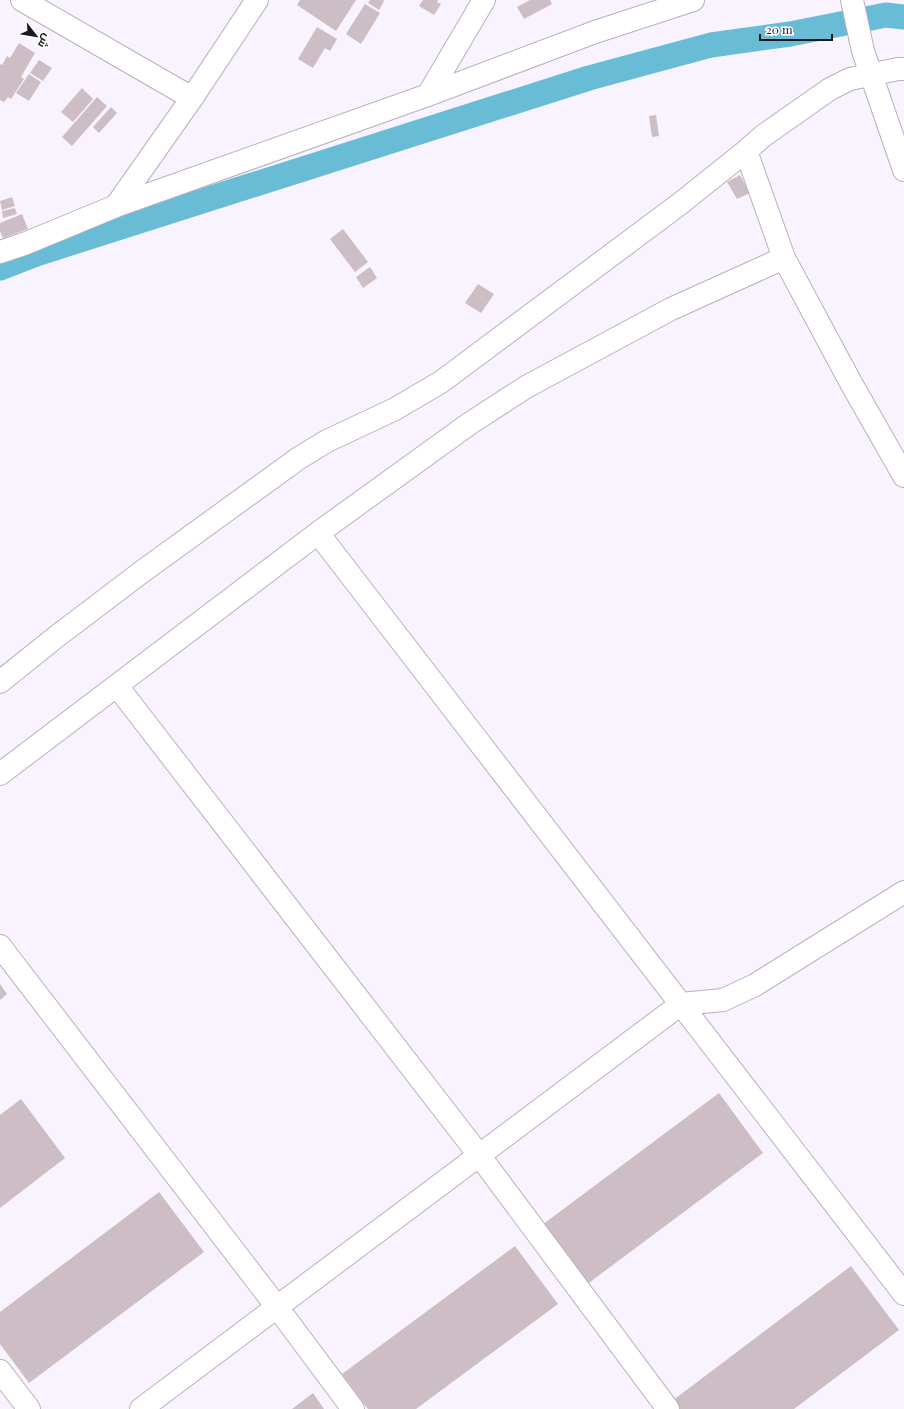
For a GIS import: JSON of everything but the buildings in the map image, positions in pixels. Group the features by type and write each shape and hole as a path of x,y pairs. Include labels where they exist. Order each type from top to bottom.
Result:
{"street":[{"path":"22,0 192,98"},
{"path":"116,206 192,98 257,0"},
{"path":"428,95 484,0"},
{"path":"0,252 24,244 116,206 428,95 596,32 693,0"},
{"path":"852,0 863,51 904,170"},
{"path":"0,682 137,575 299,458 327,441 395,409 441,382 681,202 763,136 830,89 850,79 904,69"},
{"path":"746,151 784,258 851,383 904,476"},
{"path":"0,774 318,533 469,424 526,387 671,309 784,258"},
{"path":"318,533 904,1294"},
{"path":"117,686 479,1155 668,1409"},
{"path":"141,1409 681,1004 723,1000 755,985 904,892"},
{"path":"0,946 277,1307 353,1409"},
{"path":"0,1371 29,1409"}],"waterway":[{"path":"0,268 36,254 589,78 711,45 790,34 886,15 904,17"}]}
